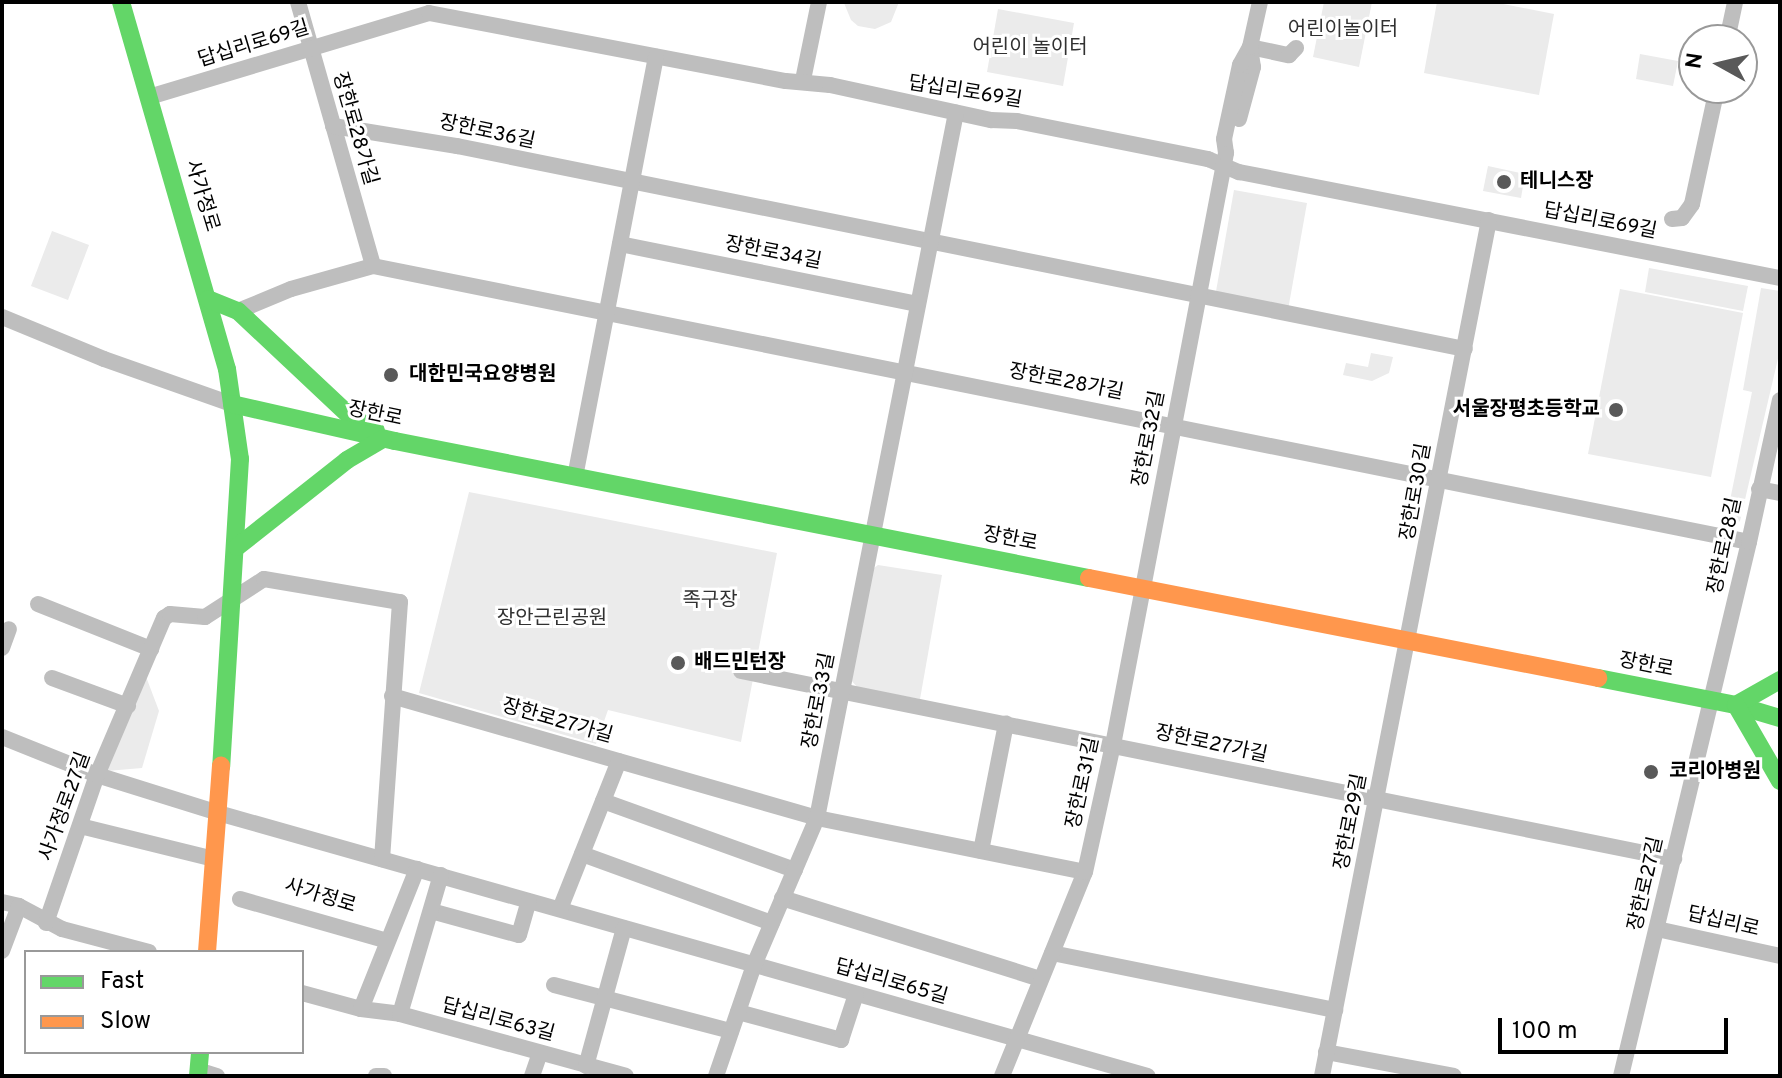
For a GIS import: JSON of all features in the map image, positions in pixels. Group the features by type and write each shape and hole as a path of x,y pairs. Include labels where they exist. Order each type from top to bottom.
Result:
{"main road":[{"name":"사가정로","path":"121,2 227,369 240,459 234,595 207,950"},
{"path":"208,299 238,311 350,416 389,440"},
{"name":"장한로","path":"232,404 389,440 1736,705 1780,718"},
{"path":"237,547 347,460 389,440"},
{"path":"1780,680 1736,705 1780,781"}],"street":[{"name":"장한로28가길","path":"298,2 373,266"},
{"path":"803,80 819,2"},
{"name":"장한로32길","path":"1142,589 1224,159 1234,142 1250,81 1250,47 1260,2"},
{"path":"1730,24 1735,2"},
{"name":"답십리로69길","path":"149,97 311,49 427,7 656,57 786,81 803,80 956,113 1017,121 1224,159 1239,172 1780,278"},
{"path":"1250,47 1289,55 1296,48"},
{"path":"575,477 656,57"},
{"path":"1672,219 1682,218 1692,204 1714,104"},
{"path":"873,536 956,113"},
{"name":"장한로36길","path":"333,126 457,146 632,183"},
{"path":"632,183 931,240 1198,297 1465,349"},
{"name":"장한로30길","path":"1408,641 1489,220"},
{"name":"장한로34길","path":"620,244 918,304"},
{"name":"장한로28가길","path":"238,311 291,289 373,266 1174,424 1749,542"},
{"path":"2,317 133,370 232,404"},
{"name":"장한로28길","path":"1711,701 1780,400"},
{"path":"1759,489 1780,493"},
{"name":"장한로33길","path":"716,1076 754,965 817,818 873,536"},
{"path":"234,595 264,579 400,602 382,859"},
{"name":"장한로31길","path":"1002,1076 1085,872 1142,589"},
{"name":"사가정로27길","path":"46,923 97,775 164,618 170,614 205,617 234,595"},
{"path":"38,604 151,649"},
{"path":"2,648 9,629"},
{"name":"장한로29길","path":"1322,1076 1408,641"},
{"name":"장한로27가길","path":"741,671 1674,859"},
{"path":"52,678 128,706"},
{"name":"장한로27가길","path":"392,696 817,818 1085,872"},
{"name":"장한로27길","path":"1621,1076 1711,701"},
{"path":"981,851 1006,723"},
{"name":"답십리로65길","path":"2,737 97,775 218,813 1148,1076"},
{"path":"560,909 619,761"},
{"path":"603,801 795,870"},
{"path":"80,826 214,859"},
{"path":"582,854 772,923"},
{"path":"361,1009 417,869"},
{"path":"400,1014 441,875"},
{"path":"782,898 1041,979"},
{"name":"사가정로","path":"240,899 387,941"},
{"path":"431,911 519,935 529,901"},
{"path":"2,902 19,906 46,923 142,950"},
{"path":"2,951 19,906"},
{"path":"586,1066 624,928"},
{"name":"답십리로","path":"1657,929 1780,956"},
{"path":"1052,953 1335,1010"},
{"path":"554,985 731,1031"},
{"name":"답십리로63길","path":"304,994 361,1009 400,1014 626,1076"},
{"path":"738,1012 841,1040 856,994"},
{"path":"1326,1052 1454,1076"},
{"path":"532,1076 540,1053"},
{"path":"198,1066 217,1076"},
{"path":"376,1076 384,1076"}],"green space":[{"path":"899,2 891,22 875,29 858,26 851,20 844,3"},
{"name":"어린이놀이터","path":"1324,2 1372,2 1359,67 1313,57"},
{"path":"1437,2 1493,2 1554,14 1539,95 1424,73"},
{"name":"어린이 놀이터","path":"998,9 1074,23 1063,86 987,72"},
{"path":"1640,54 1678,61 1673,86 1636,79"},
{"name":"테니스장","path":"1488,166 1525,174 1521,198 1483,191"},
{"path":"1234,190 1307,203 1288,310 1215,297"},
{"path":"52,231 89,245 68,300 31,286"},
{"path":"1649,268 1748,286 1743,311 1645,292"},
{"path":"1761,288 1780,291 1780,350 1740,521 1732,527 1725,525 1752,392 1743,390"},
{"path":"1620,289 1743,313 1711,477 1588,454"},
{"path":"1371,353 1393,357 1389,373 1372,381 1343,375 1346,363 1368,367"},
{"name":"장안근린공원","path":"469,492 777,553 741,742 608,710 596,744 419,693"},
{"path":"878,565 942,575 920,699 858,688 850,679 870,571"},
{"path":"145,674 159,711 142,768 107,771"}],"traffic: fast":[{"path":"121,2 227,369 240,459 221,766"},
{"path":"208,299 238,311 350,416 376,431"},
{"path":"232,404 395,441 1089,578"},
{"path":"237,547 347,460 383,439"},
{"path":"1598,678 1736,705 1780,718"},
{"path":"1780,680 1736,705 1780,781"},
{"path":"198,1076 200,1054"}],"traffic: slow":[{"path":"1089,578 1598,678"},
{"path":"207,950 221,766"}],"place":[{"name":"테니스장","path":"1504,182"},
{"name":"대한민국요양병원","path":"391,375"},
{"name":"서울장평초등학교","path":"1616,410"},
{"name":"배드민턴장","path":"678,663"},
{"name":"코리아병원","path":"1651,772"}],"park label":[{"name":"족구장","path":"710,601"}]}
